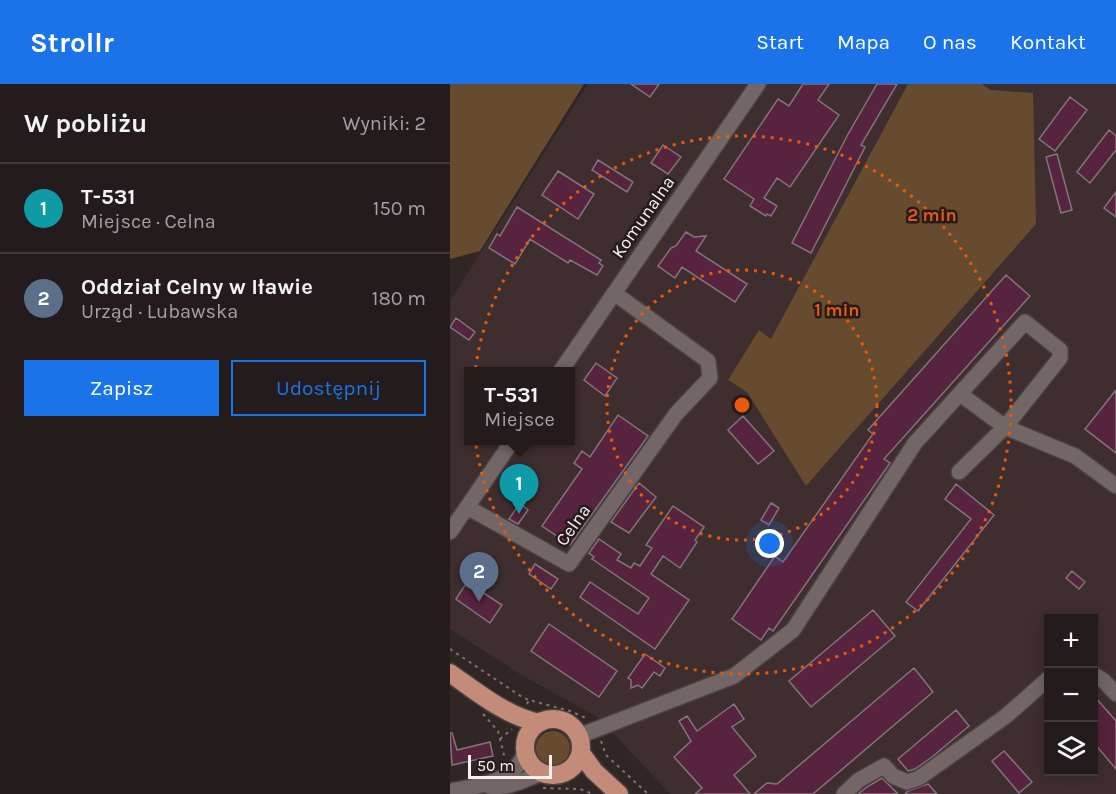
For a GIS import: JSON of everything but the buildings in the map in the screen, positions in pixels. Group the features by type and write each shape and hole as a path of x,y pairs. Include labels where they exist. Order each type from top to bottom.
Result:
{"main road":[{"path":"450,673 474,690 511,728 525,747 531,765 549,775 565,773 587,779 612,794"},
{"path":"450,681 483,703 511,728"},
{"path":"511,728 546,720 562,720 569,724 585,740 594,771 619,794"},
{"path":"525,747 530,731 539,723"},
{"path":"565,773 575,765 585,740"}],"street":[{"name":"Komunalna","path":"563,367 758,84"},
{"name":"Celna","path":"459,511 569,564 676,414 710,378 708,362 614,293"},
{"path":"585,740 734,676 793,630 915,443 1025,322 1060,350 1060,358 1005,427 959,472"},
{"path":"960,394 1005,427 1075,456 1116,486"},
{"path":"450,532 459,511 510,445"},
{"path":"1098,677 1116,694"},
{"path":"844,794 860,780 884,766 892,776 907,782 920,778 1006,716 1044,683"},
{"path":"483,786 514,771 521,762 525,747"},
{"path":"450,791 483,786 498,788 511,786 542,773"}],"path":[{"path":"450,649 522,698 570,711 592,721 585,740 606,755 648,794"},
{"path":"511,728 529,700"},
{"path":"580,789 593,794"}],"shaded area":[{"path":"450,84 584,84 480,251 450,259"},
{"path":"588,84 1116,84 1116,794 670,794 599,718 520,674 450,629 450,301"},
{"path":"908,84 982,84 990,90 1033,93 1036,224 806,486 747,392 728,380 759,330 771,339"},
{"path":"553,731 565,736 570,748 565,760 553,765 541,760 536,748 541,736"}],"place":[{"name":"T-531","path":"519,514"},
{"name":"Oddział Celny w Iławie","path":"479,602"}]}
